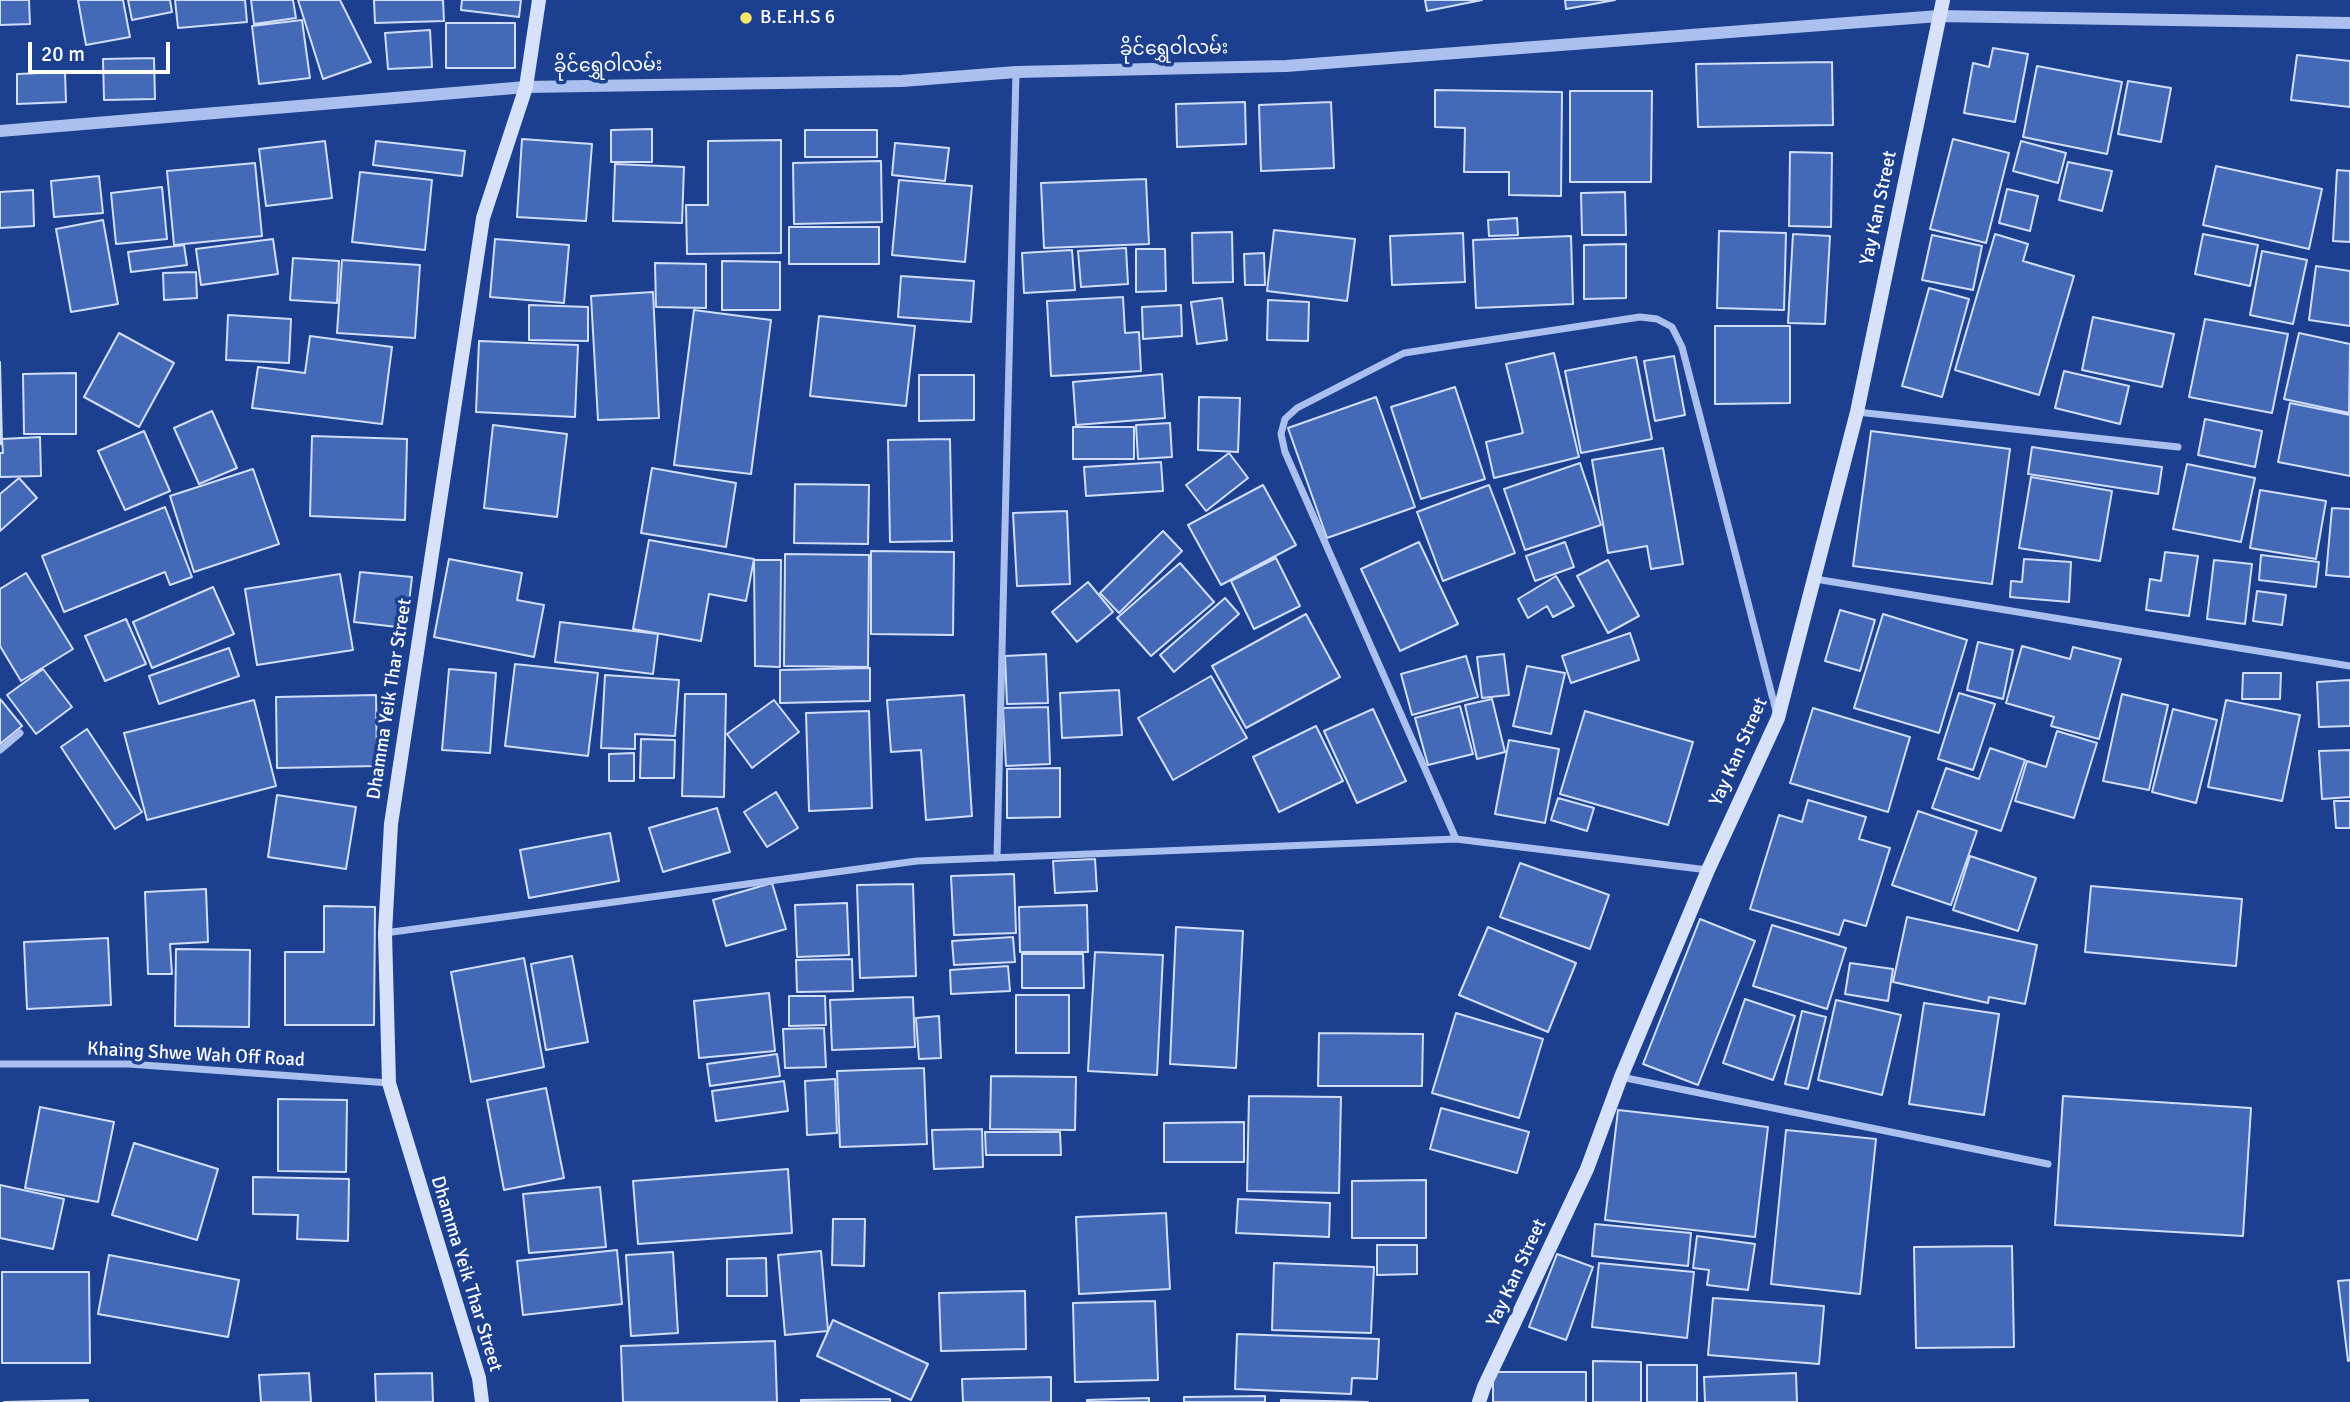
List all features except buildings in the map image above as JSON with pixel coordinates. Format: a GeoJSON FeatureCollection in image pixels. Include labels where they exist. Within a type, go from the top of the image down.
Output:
{"type":"FeatureCollection","features":[{"type":"Feature","properties":{"kind":"main road","name":"Dhamma Yeik Thar Street"},"geometry":{"type":"LineString","coordinates":[[482,1402],[479,1378],[389,1083],[385,933],[391,824],[483,218],[526,87],[539,0]]}},
{"type":"Feature","properties":{"kind":"main road","name":"Yay Kan Street"},"geometry":{"type":"LineString","coordinates":[[1479,1402],[1587,1169],[1621,1077],[1708,870],[1778,718],[1857,412],[1943,0]]}},
{"type":"Feature","properties":{"kind":"street","name":"ခိုင်ရွှေဝါလမ်း"},"geometry":{"type":"LineString","coordinates":[[0,131],[526,87],[902,81],[1016,72],[1286,66],[1939,16],[2350,23]]}},
{"type":"Feature","properties":{"kind":"street"},"geometry":{"type":"LineString","coordinates":[[997,858],[1016,72]]}},
{"type":"Feature","properties":{"kind":"street"},"geometry":{"type":"LineString","coordinates":[[1456,839],[1284,452],[1281,434],[1285,419],[1297,408],[1404,353],[1640,317],[1657,319],[1672,327],[1682,347],[1778,718]]}},
{"type":"Feature","properties":{"kind":"street"},"geometry":{"type":"LineString","coordinates":[[1857,412],[2178,447]]}},
{"type":"Feature","properties":{"kind":"street"},"geometry":{"type":"LineString","coordinates":[[1815,579],[2350,666]]}},
{"type":"Feature","properties":{"kind":"street"},"geometry":{"type":"LineString","coordinates":[[0,750],[20,733]]}},
{"type":"Feature","properties":{"kind":"street"},"geometry":{"type":"LineString","coordinates":[[385,933],[917,861],[1456,839],[1708,870]]}},
{"type":"Feature","properties":{"kind":"street","name":"Khaing Shwe Wah Off Road"},"geometry":{"type":"LineString","coordinates":[[0,1064],[129,1064],[389,1083]]}},
{"type":"Feature","properties":{"kind":"street"},"geometry":{"type":"LineString","coordinates":[[1621,1077],[2048,1164]]}},
{"type":"Feature","properties":{"kind":"place","name":"B.E.H.S 6"},"geometry":{"type":"Point","coordinates":[746,18]}}]}
